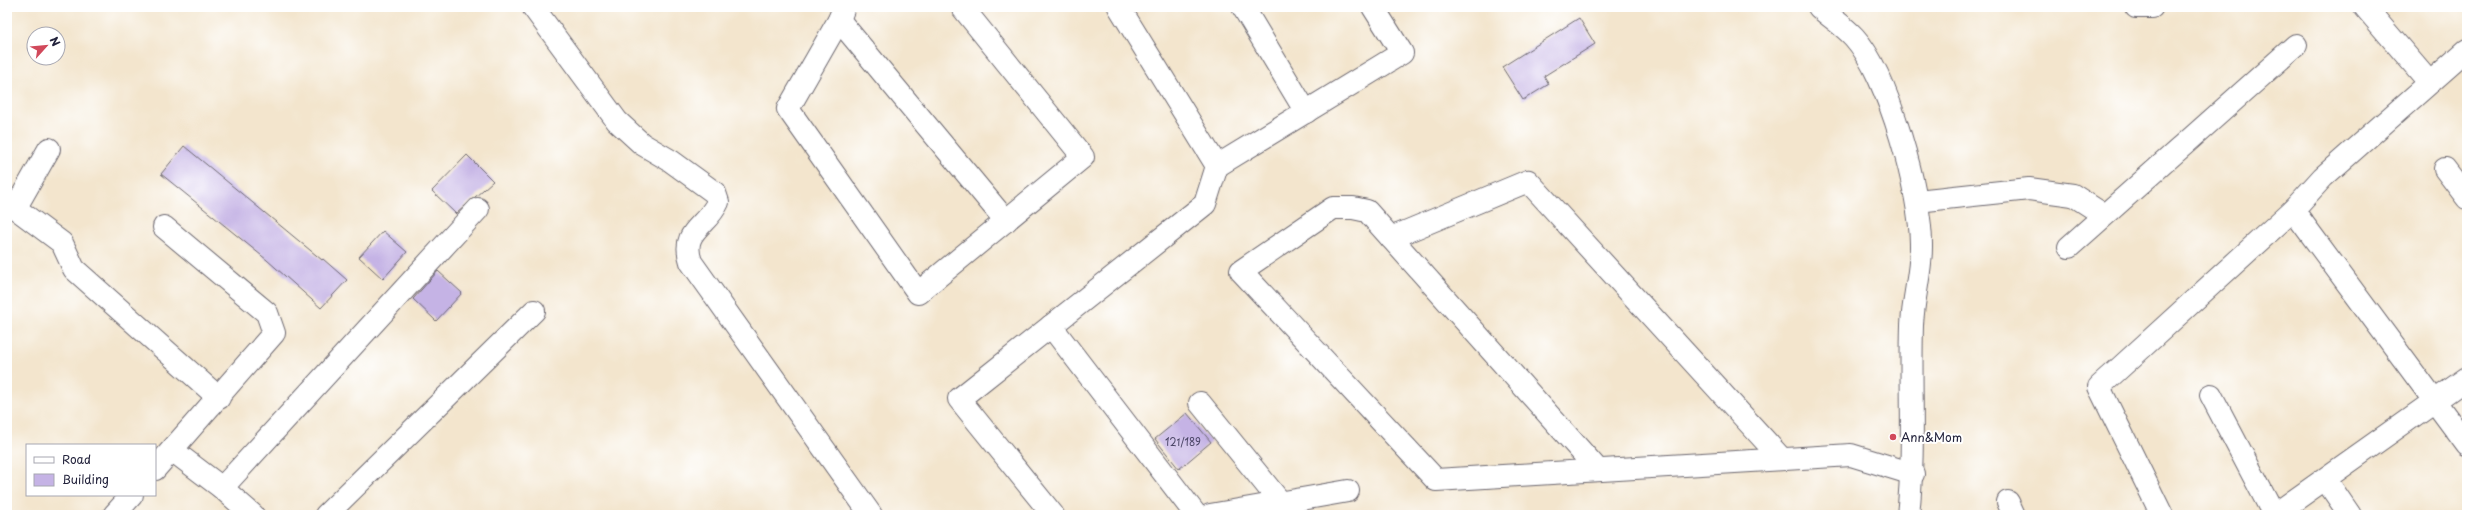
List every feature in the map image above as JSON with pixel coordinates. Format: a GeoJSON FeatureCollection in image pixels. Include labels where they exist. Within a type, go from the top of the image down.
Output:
{"type":"FeatureCollection","features":[{"type":"Feature","properties":{"kind":"street"},"geometry":{"type":"LineString","coordinates":[[533,7],[617,121],[642,144],[672,161],[715,194],[718,202],[714,210],[691,236],[687,248],[691,262],[871,515]]}},
{"type":"Feature","properties":{"kind":"street"},"geometry":{"type":"LineString","coordinates":[[962,7],[1083,157],[1006,221],[918,294],[788,109],[842,14],[1006,221]]}},
{"type":"Feature","properties":{"kind":"street"},"geometry":{"type":"LineString","coordinates":[[1119,7],[1217,166]]}},
{"type":"Feature","properties":{"kind":"street"},"geometry":{"type":"LineString","coordinates":[[1243,7],[1306,112]]}},
{"type":"Feature","properties":{"kind":"street"},"geometry":{"type":"LineString","coordinates":[[1053,515],[959,399],[1205,204],[1217,166],[1402,53],[1373,7]]}},
{"type":"Feature","properties":{"kind":"street"},"geometry":{"type":"LineString","coordinates":[[1819,7],[1854,37],[1878,75],[1892,113],[1917,200],[1921,247],[1912,324],[1913,474],[1908,515]]}},
{"type":"Feature","properties":{"kind":"street"},"geometry":{"type":"LineString","coordinates":[[2136,7],[2152,7]]}},
{"type":"Feature","properties":{"kind":"street"},"geometry":{"type":"LineString","coordinates":[[2364,7],[2429,82]]}},
{"type":"Feature","properties":{"kind":"street"},"geometry":{"type":"LineString","coordinates":[[2069,247],[2296,45]]}},
{"type":"Feature","properties":{"kind":"street"},"geometry":{"type":"LineString","coordinates":[[2162,515],[2099,387],[2293,210],[2323,177],[2467,50]]}},
{"type":"Feature","properties":{"kind":"street"},"geometry":{"type":"LineString","coordinates":[[49,149],[11,205],[62,243],[74,269],[219,398]]}},
{"type":"Feature","properties":{"kind":"street"},"geometry":{"type":"LineString","coordinates":[[2445,169],[2467,198]]}},
{"type":"Feature","properties":{"kind":"street"},"geometry":{"type":"LineString","coordinates":[[1391,238],[1528,181],[1781,458]]}},
{"type":"Feature","properties":{"kind":"street"},"geometry":{"type":"LineString","coordinates":[[1917,200],[2028,189],[2073,195],[2104,215]]}},
{"type":"Feature","properties":{"kind":"street"},"geometry":{"type":"LineString","coordinates":[[1598,470],[1368,211],[1353,208],[1333,208],[1241,271],[1436,480],[1598,470],[1781,458],[1851,455],[1913,474]]}},
{"type":"Feature","properties":{"kind":"street"},"geometry":{"type":"LineString","coordinates":[[222,488],[478,209]]}},
{"type":"Feature","properties":{"kind":"street"},"geometry":{"type":"LineString","coordinates":[[2293,210],[2467,445]]}},
{"type":"Feature","properties":{"kind":"street"},"geometry":{"type":"LineString","coordinates":[[156,468],[219,398],[274,333],[267,313],[164,228]]}},
{"type":"Feature","properties":{"kind":"street"},"geometry":{"type":"LineString","coordinates":[[326,515],[534,311]]}},
{"type":"Feature","properties":{"kind":"street"},"geometry":{"type":"LineString","coordinates":[[1051,326],[1196,515]]}},
{"type":"Feature","properties":{"kind":"street"},"geometry":{"type":"LineString","coordinates":[[2211,395],[2274,515],[2436,402],[2467,378]]}},
{"type":"Feature","properties":{"kind":"street"},"geometry":{"type":"LineString","coordinates":[[1200,402],[1281,503]]}},
{"type":"Feature","properties":{"kind":"street"},"geometry":{"type":"LineString","coordinates":[[172,450],[222,488],[253,515]]}},
{"type":"Feature","properties":{"kind":"street"},"geometry":{"type":"LineString","coordinates":[[2326,480],[2350,515]]}},
{"type":"Feature","properties":{"kind":"street"},"geometry":{"type":"LineString","coordinates":[[1210,515],[1348,492]]}},
{"type":"Feature","properties":{"kind":"street"},"geometry":{"type":"LineString","coordinates":[[114,515],[131,496]]}},
{"type":"Feature","properties":{"kind":"building"},"geometry":{"type":"Polygon","coordinates":[[[1579,18],[1595,44],[1544,76],[1549,84],[1523,100],[1502,67],[1579,18]]]}},
{"type":"Feature","properties":{"kind":"building"},"geometry":{"type":"Polygon","coordinates":[[[184,146],[347,280],[321,308],[267,260],[161,174],[184,146]]]}},
{"type":"Feature","properties":{"kind":"building"},"geometry":{"type":"Polygon","coordinates":[[[467,155],[493,181],[456,214],[432,191],[467,155]]]}},
{"type":"Feature","properties":{"kind":"building"},"geometry":{"type":"Polygon","coordinates":[[[383,231],[407,252],[383,279],[359,257],[383,231]]]}},
{"type":"Feature","properties":{"kind":"building"},"geometry":{"type":"Polygon","coordinates":[[[438,271],[462,293],[436,321],[413,299],[438,271]]]}},
{"type":"Feature","properties":{"kind":"building"},"geometry":{"type":"Polygon","coordinates":[[[1187,413],[1211,442],[1179,469],[1155,439],[1187,413]]]}},
{"type":"Feature","properties":{"kind":"place","name":"Ann&Mom"},"geometry":{"type":"Point","coordinates":[1893,437]}}]}
